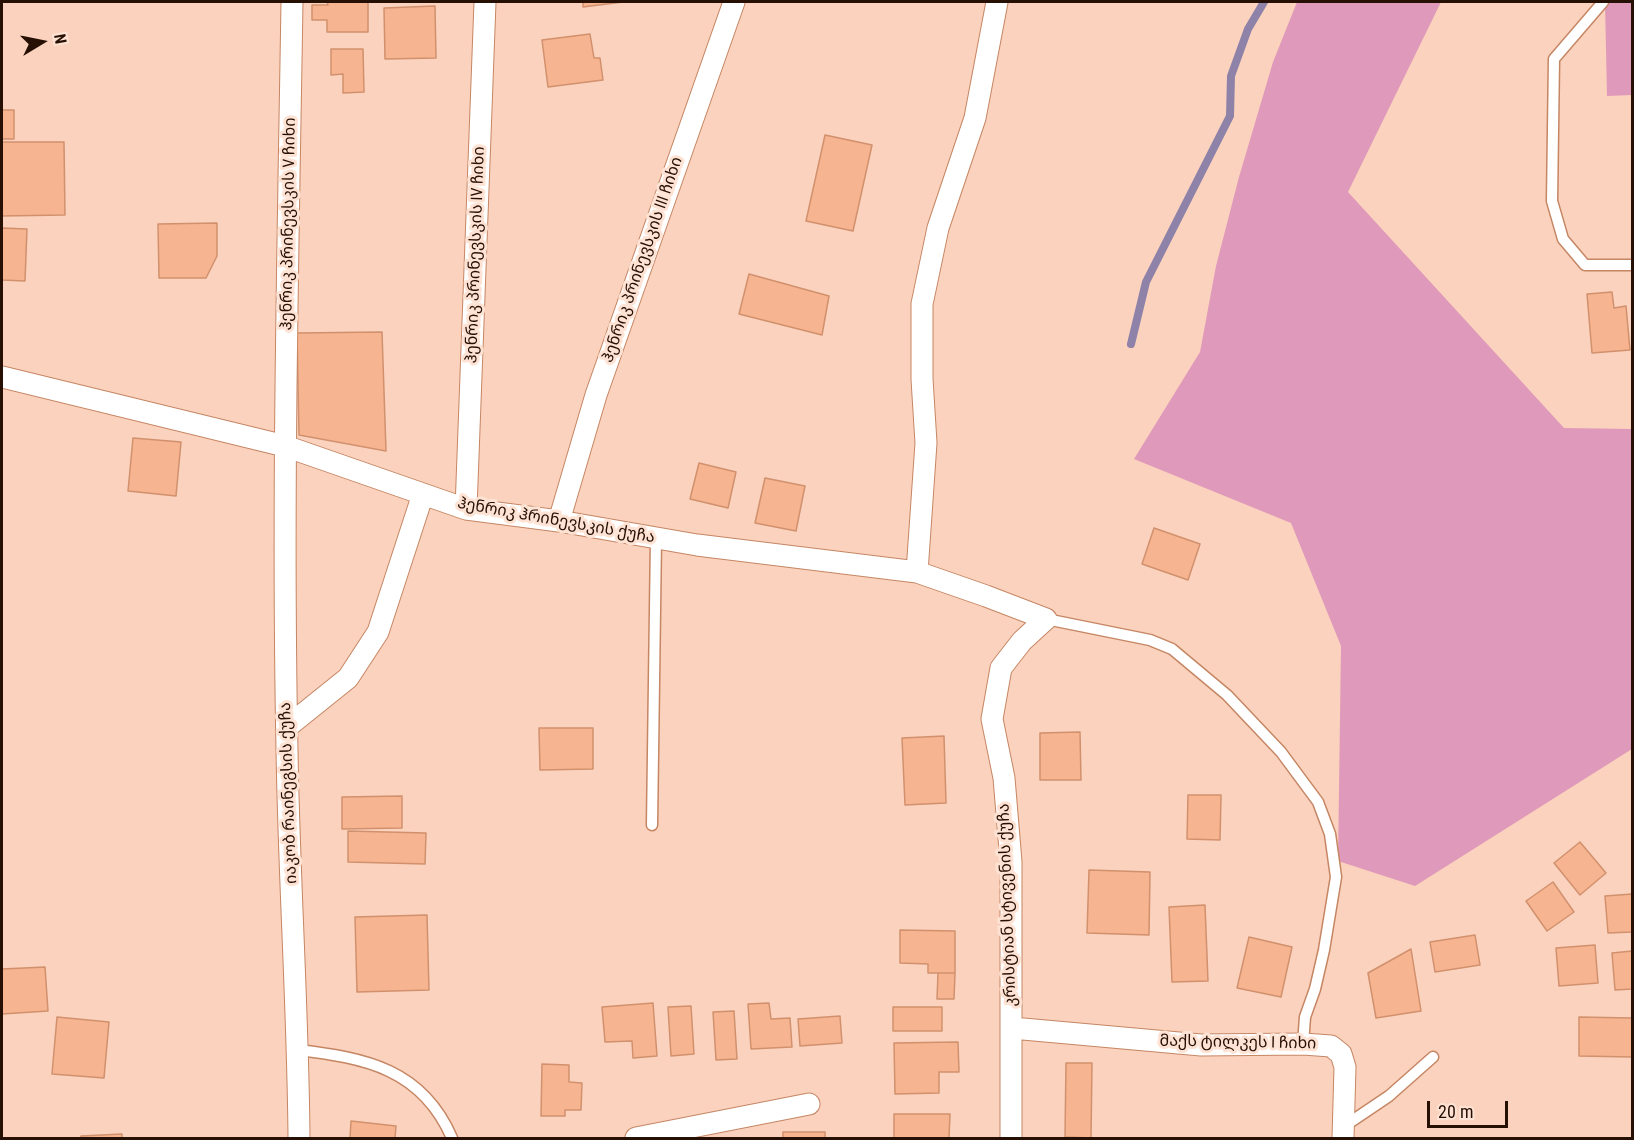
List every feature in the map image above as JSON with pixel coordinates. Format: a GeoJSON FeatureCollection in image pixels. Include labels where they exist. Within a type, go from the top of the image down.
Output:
{"type":"FeatureCollection","features":[{"type":"Feature","properties":{"kind":"street","name":"ჰენრიკ პრინევსკის V ჩიხი"},"geometry":{"type":"LineString","coordinates":[[285,446],[292,2]]}},
{"type":"Feature","properties":{"kind":"street","name":"ჰენრიკ პრინევსკის IV ჩიხი"},"geometry":{"type":"LineString","coordinates":[[466,508],[485,2]]}},
{"type":"Feature","properties":{"kind":"street","name":"ჰენრიკ პრინევსკის III ჩიხი"},"geometry":{"type":"LineString","coordinates":[[559,521],[596,395],[734,2]]}},
{"type":"Feature","properties":{"kind":"street"},"geometry":{"type":"LineString","coordinates":[[917,572],[926,443],[922,379],[922,304],[938,228],[975,118],[998,2]]}},
{"type":"Feature","properties":{"kind":"street","name":"ჰენრიკ ჰრინევსკის ქუჩა"},"geometry":{"type":"LineString","coordinates":[[2,376],[285,446],[466,508],[559,521],[696,545],[917,572],[1046,619]]}},
{"type":"Feature","properties":{"kind":"street","name":"იაკობ რაინეგსის ქუჩა"},"geometry":{"type":"LineString","coordinates":[[285,446],[287,727],[299,1138]]}},
{"type":"Feature","properties":{"kind":"street"},"geometry":{"type":"LineString","coordinates":[[287,727],[348,678],[378,632],[423,494]]}},
{"type":"Feature","properties":{"kind":"street","name":"კრისტიან სტივენის ქუჩა"},"geometry":{"type":"LineString","coordinates":[[1011,1138],[1011,861],[1004,778],[992,719],[1001,668],[1022,641],[1046,619]]}},
{"type":"Feature","properties":{"kind":"street","name":"მაქს ტილკეს I ჩიხი"},"geometry":{"type":"LineString","coordinates":[[1012,1028],[1201,1046],[1303,1044],[1331,1046],[1341,1054],[1345,1068],[1343,1133]]}},
{"type":"Feature","properties":{"kind":"street"},"geometry":{"type":"LineString","coordinates":[[636,1138],[809,1104]]}},
{"type":"Feature","properties":{"kind":"lane"},"geometry":{"type":"LineString","coordinates":[[1604,2],[1554,59],[1552,201],[1563,239],[1586,265],[1632,266]]}},
{"type":"Feature","properties":{"kind":"lane"},"geometry":{"type":"LineString","coordinates":[[652,825],[656,538]]}},
{"type":"Feature","properties":{"kind":"lane"},"geometry":{"type":"LineString","coordinates":[[1046,619],[1150,640],[1172,650],[1243,711],[1281,752],[1318,802],[1330,834],[1336,877],[1324,950],[1315,989],[1305,1017],[1303,1044]]}},
{"type":"Feature","properties":{"kind":"lane"},"geometry":{"type":"LineString","coordinates":[[298,1050],[358,1059],[380,1066],[398,1076],[422,1094],[442,1118],[452,1138]]}},
{"type":"Feature","properties":{"kind":"lane"},"geometry":{"type":"LineString","coordinates":[[1343,1133],[1432,1057]]}},
{"type":"Feature","properties":{"kind":"shaded area"},"geometry":{"type":"Polygon","coordinates":[[[1297,2],[1441,2],[1348,192],[1564,428],[1632,429],[1632,749],[1415,886],[1338,861],[1341,646],[1291,523],[1134,459],[1200,352],[1216,266],[1239,177],[1273,62],[1297,2]]]}},
{"type":"Feature","properties":{"kind":"shaded area"},"geometry":{"type":"Polygon","coordinates":[[[1605,2],[1632,2],[1632,95],[1607,96],[1605,2]]]}},
{"type":"Feature","properties":{"kind":"building"},"geometry":{"type":"Polygon","coordinates":[[[327,2],[368,2],[368,32],[327,32],[327,20],[312,20],[312,5],[328,5],[327,2]]]}},
{"type":"Feature","properties":{"kind":"building"},"geometry":{"type":"Polygon","coordinates":[[[583,2],[623,2],[583,7],[583,2]]]}},
{"type":"Feature","properties":{"kind":"building"},"geometry":{"type":"Polygon","coordinates":[[[435,6],[436,58],[385,59],[384,8],[435,6]]]}},
{"type":"Feature","properties":{"kind":"building"},"geometry":{"type":"Polygon","coordinates":[[[590,34],[594,58],[600,58],[603,80],[548,87],[542,40],[590,34]]]}},
{"type":"Feature","properties":{"kind":"building"},"geometry":{"type":"Polygon","coordinates":[[[331,49],[363,49],[364,92],[343,93],[343,74],[331,75],[331,49]]]}},
{"type":"Feature","properties":{"kind":"building"},"geometry":{"type":"Polygon","coordinates":[[[2,110],[14,110],[14,139],[2,139],[2,110]]]}},
{"type":"Feature","properties":{"kind":"building"},"geometry":{"type":"Polygon","coordinates":[[[825,135],[872,145],[853,231],[806,221],[825,135]]]}},
{"type":"Feature","properties":{"kind":"building"},"geometry":{"type":"Polygon","coordinates":[[[2,142],[64,142],[65,215],[2,216],[2,142]]]}},
{"type":"Feature","properties":{"kind":"building"},"geometry":{"type":"Polygon","coordinates":[[[217,223],[217,256],[206,278],[159,278],[158,224],[217,223]]]}},
{"type":"Feature","properties":{"kind":"building"},"geometry":{"type":"Polygon","coordinates":[[[2,228],[27,229],[25,281],[2,280],[2,228]]]}},
{"type":"Feature","properties":{"kind":"building"},"geometry":{"type":"Polygon","coordinates":[[[749,274],[829,296],[822,335],[739,314],[749,274]]]}},
{"type":"Feature","properties":{"kind":"building"},"geometry":{"type":"Polygon","coordinates":[[[1612,292],[1614,308],[1626,306],[1630,350],[1592,353],[1587,294],[1612,292]]]}},
{"type":"Feature","properties":{"kind":"building"},"geometry":{"type":"Polygon","coordinates":[[[382,332],[386,451],[299,435],[297,333],[382,332]]]}},
{"type":"Feature","properties":{"kind":"building"},"geometry":{"type":"Polygon","coordinates":[[[133,438],[181,442],[176,496],[128,491],[133,438]]]}},
{"type":"Feature","properties":{"kind":"building"},"geometry":{"type":"Polygon","coordinates":[[[699,463],[736,472],[728,508],[690,499],[699,463]]]}},
{"type":"Feature","properties":{"kind":"building"},"geometry":{"type":"Polygon","coordinates":[[[765,478],[805,486],[796,531],[755,523],[765,478]]]}},
{"type":"Feature","properties":{"kind":"building"},"geometry":{"type":"Polygon","coordinates":[[[1154,528],[1200,544],[1188,580],[1142,564],[1154,528]]]}},
{"type":"Feature","properties":{"kind":"building"},"geometry":{"type":"Polygon","coordinates":[[[539,728],[593,728],[593,769],[540,770],[539,728]]]}},
{"type":"Feature","properties":{"kind":"building"},"geometry":{"type":"Polygon","coordinates":[[[1080,732],[1081,780],[1040,780],[1040,733],[1080,732]]]}},
{"type":"Feature","properties":{"kind":"building"},"geometry":{"type":"Polygon","coordinates":[[[944,736],[946,803],[905,805],[902,738],[944,736]]]}},
{"type":"Feature","properties":{"kind":"building"},"geometry":{"type":"Polygon","coordinates":[[[1188,795],[1221,795],[1220,840],[1187,839],[1188,795]]]}},
{"type":"Feature","properties":{"kind":"building"},"geometry":{"type":"Polygon","coordinates":[[[402,796],[402,828],[342,829],[342,797],[402,796]]]}},
{"type":"Feature","properties":{"kind":"building"},"geometry":{"type":"Polygon","coordinates":[[[348,831],[426,833],[425,864],[348,862],[348,831]]]}},
{"type":"Feature","properties":{"kind":"building"},"geometry":{"type":"Polygon","coordinates":[[[1580,842],[1606,873],[1580,895],[1554,863],[1580,842]]]}},
{"type":"Feature","properties":{"kind":"building"},"geometry":{"type":"Polygon","coordinates":[[[1089,870],[1150,872],[1149,935],[1087,933],[1089,870]]]}},
{"type":"Feature","properties":{"kind":"building"},"geometry":{"type":"Polygon","coordinates":[[[1553,882],[1574,912],[1547,931],[1526,901],[1553,882]]]}},
{"type":"Feature","properties":{"kind":"building"},"geometry":{"type":"Polygon","coordinates":[[[1632,894],[1632,932],[1608,933],[1605,896],[1632,894]]]}},
{"type":"Feature","properties":{"kind":"building"},"geometry":{"type":"Polygon","coordinates":[[[1205,905],[1208,981],[1172,982],[1169,907],[1205,905]]]}},
{"type":"Feature","properties":{"kind":"building"},"geometry":{"type":"Polygon","coordinates":[[[427,915],[429,990],[357,992],[355,917],[427,915]]]}},
{"type":"Feature","properties":{"kind":"building"},"geometry":{"type":"Polygon","coordinates":[[[900,930],[955,931],[955,973],[928,973],[928,964],[900,963],[900,930]]]}},
{"type":"Feature","properties":{"kind":"building"},"geometry":{"type":"Polygon","coordinates":[[[1475,935],[1480,965],[1435,972],[1430,942],[1475,935]]]}},
{"type":"Feature","properties":{"kind":"building"},"geometry":{"type":"Polygon","coordinates":[[[1249,937],[1292,947],[1281,997],[1237,988],[1249,937]]]}},
{"type":"Feature","properties":{"kind":"building"},"geometry":{"type":"Polygon","coordinates":[[[1595,945],[1598,983],[1559,986],[1556,948],[1595,945]]]}},
{"type":"Feature","properties":{"kind":"building"},"geometry":{"type":"Polygon","coordinates":[[[1411,949],[1421,1011],[1376,1018],[1368,973],[1411,949]]]}},
{"type":"Feature","properties":{"kind":"building"},"geometry":{"type":"Polygon","coordinates":[[[1632,951],[1632,989],[1615,990],[1612,953],[1632,951]]]}},
{"type":"Feature","properties":{"kind":"building"},"geometry":{"type":"Polygon","coordinates":[[[45,967],[48,1011],[2,1014],[2,969],[45,967]]]}},
{"type":"Feature","properties":{"kind":"building"},"geometry":{"type":"Polygon","coordinates":[[[938,973],[955,973],[954,999],[937,999],[938,973]]]}},
{"type":"Feature","properties":{"kind":"building"},"geometry":{"type":"Polygon","coordinates":[[[653,1003],[657,1056],[633,1058],[632,1041],[605,1042],[602,1007],[653,1003]]]}},
{"type":"Feature","properties":{"kind":"building"},"geometry":{"type":"Polygon","coordinates":[[[769,1003],[771,1019],[790,1018],[792,1047],[751,1049],[748,1004],[769,1003]]]}},
{"type":"Feature","properties":{"kind":"building"},"geometry":{"type":"Polygon","coordinates":[[[691,1006],[694,1054],[671,1056],[668,1007],[691,1006]]]}},
{"type":"Feature","properties":{"kind":"building"},"geometry":{"type":"Polygon","coordinates":[[[893,1007],[942,1007],[942,1031],[893,1031],[893,1007]]]}},
{"type":"Feature","properties":{"kind":"building"},"geometry":{"type":"Polygon","coordinates":[[[734,1011],[737,1059],[716,1060],[713,1012],[734,1011]]]}},
{"type":"Feature","properties":{"kind":"building"},"geometry":{"type":"Polygon","coordinates":[[[840,1016],[842,1043],[800,1046],[798,1019],[840,1016]]]}},
{"type":"Feature","properties":{"kind":"building"},"geometry":{"type":"Polygon","coordinates":[[[57,1017],[109,1022],[104,1078],[52,1074],[57,1017]]]}},
{"type":"Feature","properties":{"kind":"building"},"geometry":{"type":"Polygon","coordinates":[[[1579,1017],[1632,1018],[1632,1057],[1579,1056],[1579,1017]]]}},
{"type":"Feature","properties":{"kind":"building"},"geometry":{"type":"Polygon","coordinates":[[[958,1042],[959,1072],[939,1072],[939,1093],[895,1094],[894,1043],[958,1042]]]}},
{"type":"Feature","properties":{"kind":"building"},"geometry":{"type":"Polygon","coordinates":[[[1066,1063],[1092,1063],[1091,1138],[1065,1137],[1066,1063]]]}},
{"type":"Feature","properties":{"kind":"building"},"geometry":{"type":"Polygon","coordinates":[[[542,1064],[569,1065],[569,1082],[582,1083],[581,1110],[565,1110],[565,1116],[541,1116],[542,1064]]]}},
{"type":"Feature","properties":{"kind":"building"},"geometry":{"type":"Polygon","coordinates":[[[894,1114],[950,1114],[949,1138],[894,1138],[894,1114]]]}},
{"type":"Feature","properties":{"kind":"building"},"geometry":{"type":"Polygon","coordinates":[[[351,1121],[396,1126],[395,1138],[350,1138],[351,1121]]]}},
{"type":"Feature","properties":{"kind":"building"},"geometry":{"type":"Polygon","coordinates":[[[783,1132],[825,1132],[825,1138],[783,1138],[783,1132]]]}},
{"type":"Feature","properties":{"kind":"building"},"geometry":{"type":"Polygon","coordinates":[[[122,1134],[122,1138],[81,1138],[81,1136],[122,1134]]]}},
{"type":"Feature","properties":{"kind":"waterway"},"geometry":{"type":"LineString","coordinates":[[1131,344],[1146,282],[1230,116],[1231,76],[1248,29],[1264,2]]}}]}
